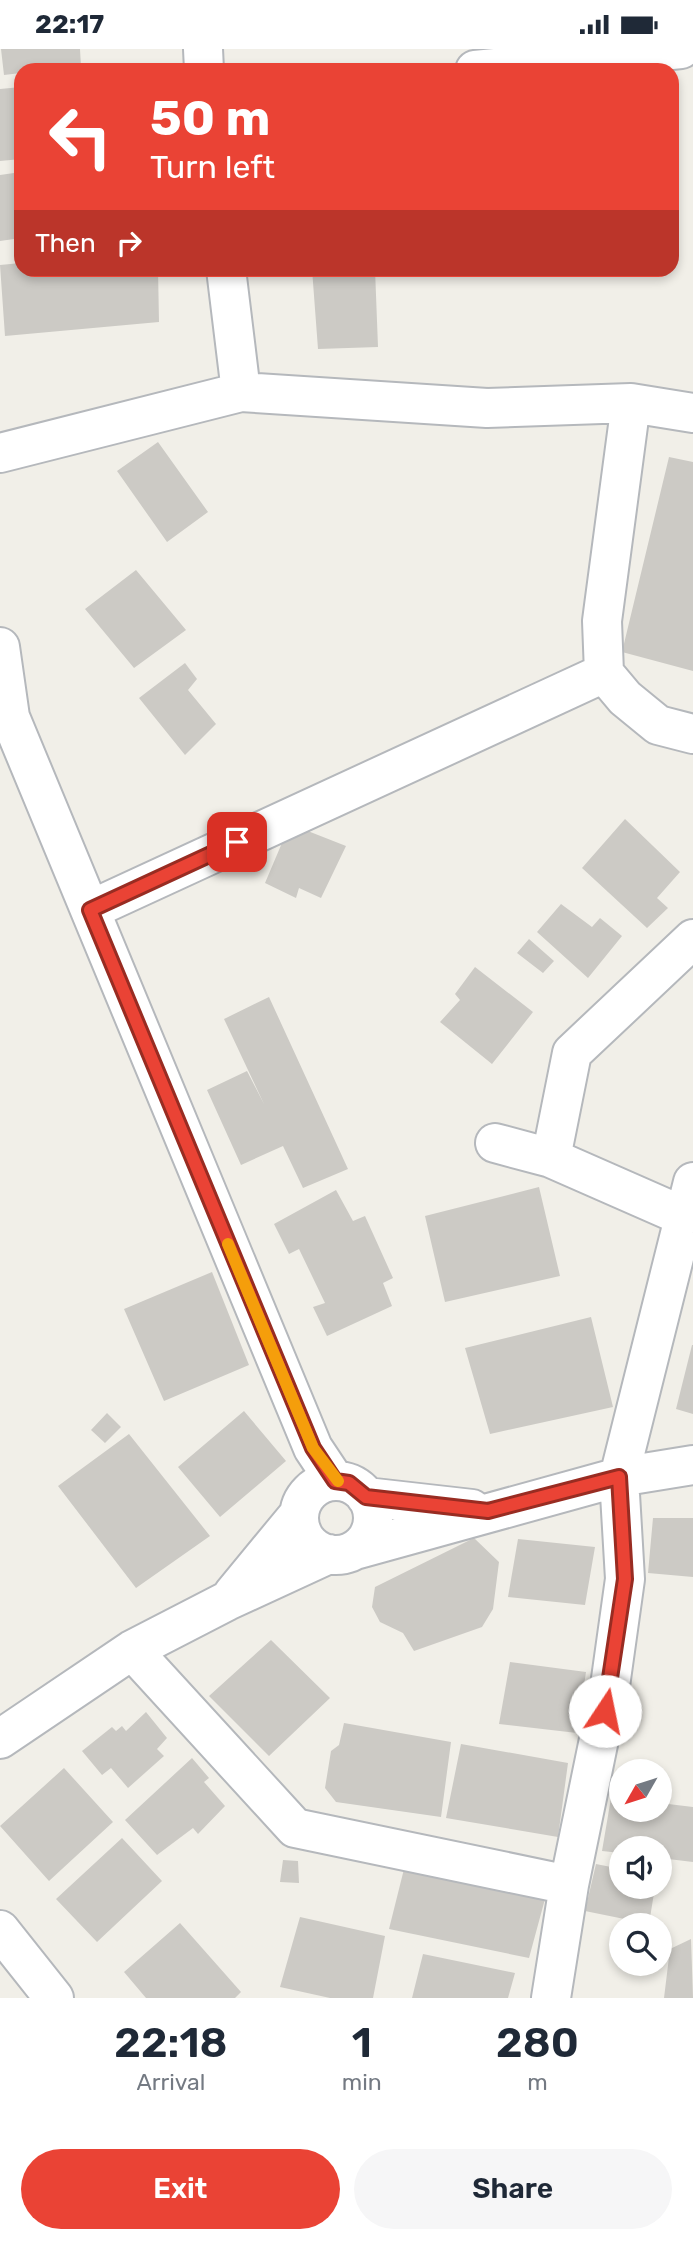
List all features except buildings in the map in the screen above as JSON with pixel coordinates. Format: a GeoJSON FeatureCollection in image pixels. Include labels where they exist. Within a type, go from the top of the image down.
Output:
{"type":"FeatureCollection","features":[{"type":"Feature","properties":{"kind":"street"},"geometry":{"type":"LineString","coordinates":[[544,63],[681,49]]}},
{"type":"Feature","properties":{"kind":"street"},"geometry":{"type":"LineString","coordinates":[[227,277],[241,392]]}},
{"type":"Feature","properties":{"kind":"street"},"geometry":{"type":"LineString","coordinates":[[0,453],[241,392],[487,408],[631,403],[693,412]]}},
{"type":"Feature","properties":{"kind":"street"},"geometry":{"type":"LineString","coordinates":[[631,403],[602,621],[604,673],[625,698],[658,725],[693,734]]}},
{"type":"Feature","properties":{"kind":"street"},"geometry":{"type":"LineString","coordinates":[[0,647],[10,717],[313,1448],[373,1514],[372,1528],[366,1540],[227,1601],[132,1650],[0,1739]]}},
{"type":"Feature","properties":{"kind":"street"},"geometry":{"type":"LineString","coordinates":[[90,910],[604,673]]}},
{"type":"Feature","properties":{"kind":"street"},"geometry":{"type":"LineString","coordinates":[[551,1159],[572,1053],[693,939]]}},
{"type":"Feature","properties":{"kind":"street"},"geometry":{"type":"LineString","coordinates":[[495,1143],[688,1199],[619,1477],[625,1579],[610,1686],[569,1885],[551,1998]]}},
{"type":"Feature","properties":{"kind":"street"},"geometry":{"type":"LineString","coordinates":[[299,1514],[300,1528],[306,1540],[316,1549],[342,1552],[619,1477],[693,1465]]}},
{"type":"Feature","properties":{"kind":"street"},"geometry":{"type":"LineString","coordinates":[[227,1601],[299,1514],[310,1490],[322,1483],[488,1511]]}},
{"type":"Feature","properties":{"kind":"street"},"geometry":{"type":"LineString","coordinates":[[132,1650],[295,1828],[569,1885]]}},
{"type":"Feature","properties":{"kind":"street"},"geometry":{"type":"LineString","coordinates":[[0,1930],[54,1998]]}},
{"type":"Feature","properties":{"kind":"slow traffic"},"geometry":{"type":"LineString","coordinates":[[228,1244],[313,1448],[335,1481],[338,1481]]}},
{"type":"Feature","properties":{"kind":"route"},"geometry":{"type":"LineString","coordinates":[[237,842],[90,910],[313,1448],[335,1481],[349,1483],[361,1490],[366,1497],[488,1511],[619,1477],[625,1579],[605,1711]]}}]}
